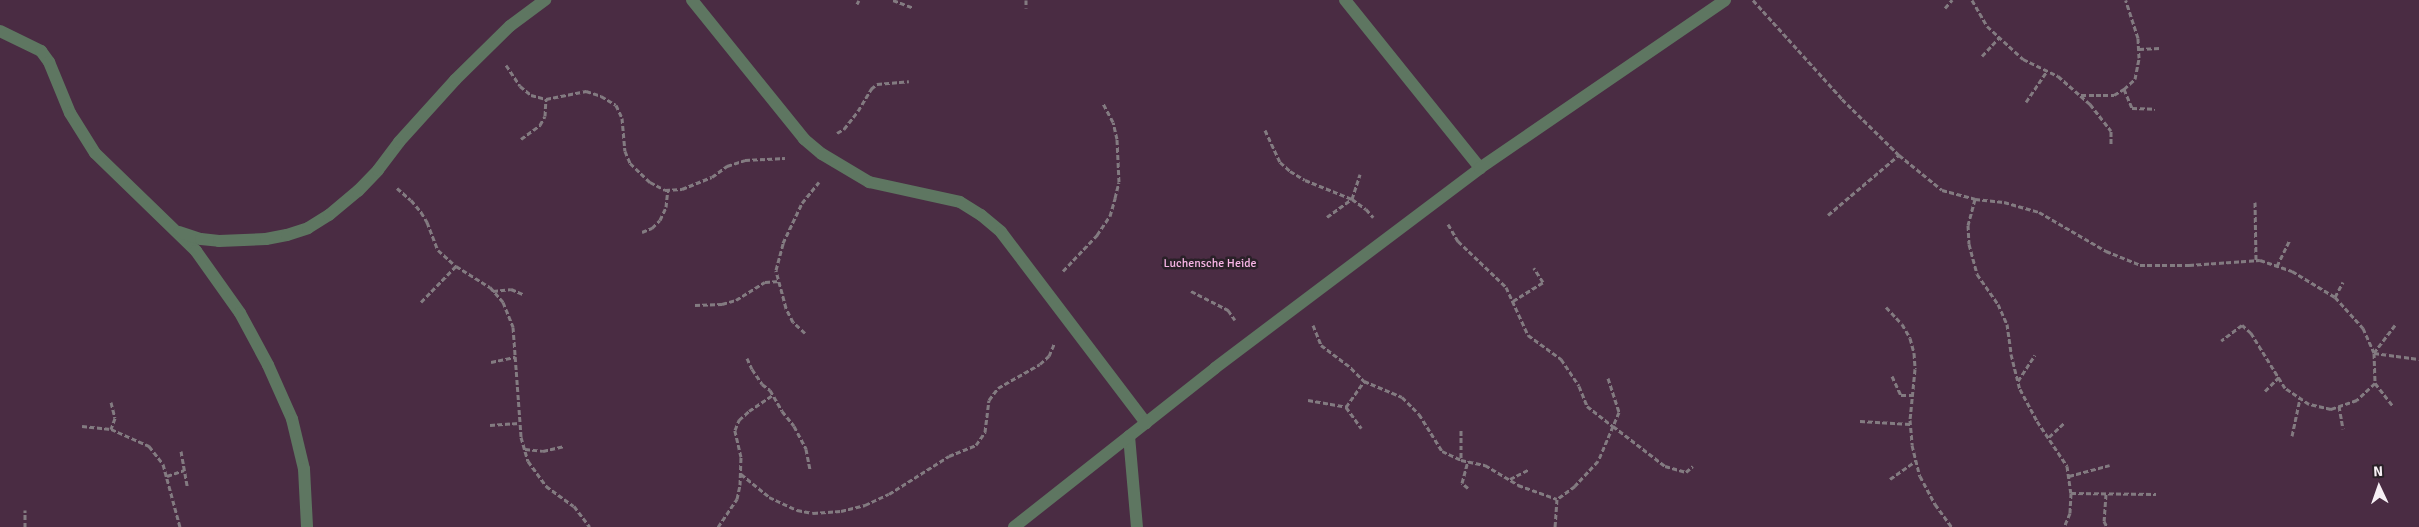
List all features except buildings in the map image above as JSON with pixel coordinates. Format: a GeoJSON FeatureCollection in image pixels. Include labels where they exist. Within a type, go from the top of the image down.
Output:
{"type":"FeatureCollection","features":[{"type":"Feature","properties":{"kind":"lane"},"geometry":{"type":"LineString","coordinates":[[178,231],[201,239],[241,241],[287,235],[308,228],[329,215],[375,173],[454,80],[510,26],[545,0]]}},
{"type":"Feature","properties":{"kind":"lane"},"geometry":{"type":"LineString","coordinates":[[692,0],[804,139],[814,148],[839,166],[869,182],[960,202],[981,215],[1001,232],[1146,423]]}},
{"type":"Feature","properties":{"kind":"lane"},"geometry":{"type":"LineString","coordinates":[[1345,0],[1480,168]]}},
{"type":"Feature","properties":{"kind":"lane"},"geometry":{"type":"LineString","coordinates":[[1014,527],[1248,343],[1480,168],[1725,0]]}},
{"type":"Feature","properties":{"kind":"lane"},"geometry":{"type":"LineString","coordinates":[[0,31],[40,51],[49,62],[70,113],[95,153],[178,231],[210,267],[240,313],[282,393],[292,419],[304,469],[307,527]]}},
{"type":"Feature","properties":{"kind":"lane"},"geometry":{"type":"LineString","coordinates":[[1129,436],[1137,527]]}},
{"type":"Feature","properties":{"kind":"path"},"geometry":{"type":"LineString","coordinates":[[857,4],[859,0]]}},
{"type":"Feature","properties":{"kind":"path"},"geometry":{"type":"LineString","coordinates":[[893,0],[914,8]]}},
{"type":"Feature","properties":{"kind":"path"},"geometry":{"type":"LineString","coordinates":[[1026,0],[1026,8]]}},
{"type":"Feature","properties":{"kind":"path"},"geometry":{"type":"LineString","coordinates":[[1753,0],[1842,99],[1899,155],[1942,190],[1975,199],[2004,202],[2039,212],[2106,251],[2140,265],[2189,265],[2256,260],[2292,270],[2335,297],[2363,328],[2374,353],[2375,383],[2392,404]]}},
{"type":"Feature","properties":{"kind":"path"},"geometry":{"type":"LineString","coordinates":[[1945,8],[1952,0]]}},
{"type":"Feature","properties":{"kind":"path"},"geometry":{"type":"LineString","coordinates":[[1972,0],[1987,26],[2023,59],[2058,76],[2090,104],[2111,131],[2111,146]]}},
{"type":"Feature","properties":{"kind":"path"},"geometry":{"type":"LineString","coordinates":[[2080,95],[2114,95],[2124,89],[2134,79],[2139,49],[2132,12],[2126,0]]}},
{"type":"Feature","properties":{"kind":"path"},"geometry":{"type":"LineString","coordinates":[[1982,56],[2000,37]]}},
{"type":"Feature","properties":{"kind":"path"},"geometry":{"type":"LineString","coordinates":[[495,42],[510,74],[531,95],[546,98],[586,91],[601,96],[616,105],[622,118],[625,151],[630,163],[650,182],[668,189],[690,186],[712,177],[727,166],[745,160],[791,158],[814,148],[844,129],[871,89],[877,84],[909,81]]}},
{"type":"Feature","properties":{"kind":"path"},"geometry":{"type":"LineString","coordinates":[[2139,49],[2160,48]]}},
{"type":"Feature","properties":{"kind":"path"},"geometry":{"type":"LineString","coordinates":[[2026,102],[2048,71]]}},
{"type":"Feature","properties":{"kind":"path"},"geometry":{"type":"LineString","coordinates":[[2124,89],[2132,108],[2154,109]]}},
{"type":"Feature","properties":{"kind":"path"},"geometry":{"type":"LineString","coordinates":[[521,139],[540,125],[545,116],[546,98]]}},
{"type":"Feature","properties":{"kind":"path"},"geometry":{"type":"LineString","coordinates":[[1047,292],[1051,285],[1097,235],[1110,216],[1116,198],[1119,182],[1117,139],[1113,122],[1103,103]]}},
{"type":"Feature","properties":{"kind":"path"},"geometry":{"type":"LineString","coordinates":[[1265,130],[1280,162],[1305,180],[1352,199],[1366,209],[1376,221],[1385,240]]}},
{"type":"Feature","properties":{"kind":"path"},"geometry":{"type":"LineString","coordinates":[[1828,215],[1899,155]]}},
{"type":"Feature","properties":{"kind":"path"},"geometry":{"type":"LineString","coordinates":[[804,333],[793,322],[786,308],[776,270],[779,258],[802,203],[819,183],[839,166]]}},
{"type":"Feature","properties":{"kind":"path"},"geometry":{"type":"LineString","coordinates":[[375,173],[411,200],[428,222],[438,250],[456,266],[472,274],[503,302],[513,327],[520,423],[528,461],[546,486],[574,506],[590,527]]}},
{"type":"Feature","properties":{"kind":"path"},"geometry":{"type":"LineString","coordinates":[[1327,217],[1352,199],[1360,174]]}},
{"type":"Feature","properties":{"kind":"path"},"geometry":{"type":"LineString","coordinates":[[642,232],[652,228],[660,220],[666,207],[668,189]]}},
{"type":"Feature","properties":{"kind":"path"},"geometry":{"type":"LineString","coordinates":[[1975,199],[1968,225],[1969,244],[1977,274],[1998,304],[2007,324],[2018,381],[2037,421],[2067,466],[2071,493],[2070,513],[2064,527]]}},
{"type":"Feature","properties":{"kind":"path"},"geometry":{"type":"LineString","coordinates":[[1436,202],[1458,241],[1506,287],[1524,330],[1561,359],[1579,386],[1587,406],[1665,466],[1686,472],[1693,466]]}},
{"type":"Feature","properties":{"kind":"path"},"geometry":{"type":"LineString","coordinates":[[2256,202],[2256,260]]}},
{"type":"Feature","properties":{"kind":"path"},"geometry":{"type":"LineString","coordinates":[[2277,266],[2289,240]]}},
{"type":"Feature","properties":{"kind":"path"},"geometry":{"type":"LineString","coordinates":[[421,302],[456,266]]}},
{"type":"Feature","properties":{"kind":"path"},"geometry":{"type":"LineString","coordinates":[[1513,301],[1543,282],[1534,268]]}},
{"type":"Feature","properties":{"kind":"path"},"geometry":{"type":"LineString","coordinates":[[695,305],[722,304],[736,300],[766,282],[780,281]]}},
{"type":"Feature","properties":{"kind":"path"},"geometry":{"type":"LineString","coordinates":[[2335,297],[2343,282]]}},
{"type":"Feature","properties":{"kind":"path"},"geometry":{"type":"LineString","coordinates":[[493,291],[511,289],[522,294]]}},
{"type":"Feature","properties":{"kind":"path"},"geometry":{"type":"LineString","coordinates":[[1190,291],[1228,310],[1248,343]]}},
{"type":"Feature","properties":{"kind":"path"},"geometry":{"type":"LineString","coordinates":[[1304,301],[1321,345],[1351,368],[1364,381],[1402,397],[1424,421],[1442,451],[1461,460],[1486,465],[1518,485],[1557,498]]}},
{"type":"Feature","properties":{"kind":"path"},"geometry":{"type":"LineString","coordinates":[[1886,308],[1902,324],[1910,338],[1915,369],[1911,395],[1910,424],[1912,445],[1920,476],[1935,504],[1952,527]]}},
{"type":"Feature","properties":{"kind":"path"},"geometry":{"type":"LineString","coordinates":[[2221,341],[2242,325],[2251,333],[2285,388],[2309,404],[2331,409],[2357,400],[2375,383]]}},
{"type":"Feature","properties":{"kind":"path"},"geometry":{"type":"LineString","coordinates":[[2374,353],[2395,325]]}},
{"type":"Feature","properties":{"kind":"path"},"geometry":{"type":"LineString","coordinates":[[741,474],[781,504],[813,513],[840,511],[864,505],[890,494],[933,465],[976,445],[982,439],[987,426],[989,400],[998,388],[1040,364],[1049,356],[1054,339]]}},
{"type":"Feature","properties":{"kind":"path"},"geometry":{"type":"LineString","coordinates":[[2374,353],[2419,358]]}},
{"type":"Feature","properties":{"kind":"path"},"geometry":{"type":"LineString","coordinates":[[2018,381],[2035,355]]}},
{"type":"Feature","properties":{"kind":"path"},"geometry":{"type":"LineString","coordinates":[[491,362],[515,357]]}},
{"type":"Feature","properties":{"kind":"path"},"geometry":{"type":"LineString","coordinates":[[747,358],[762,384],[773,395],[794,426],[806,449],[810,470]]}},
{"type":"Feature","properties":{"kind":"path"},"geometry":{"type":"LineString","coordinates":[[1892,376],[1901,395],[1911,395]]}},
{"type":"Feature","properties":{"kind":"path"},"geometry":{"type":"LineString","coordinates":[[2265,390],[2279,377]]}},
{"type":"Feature","properties":{"kind":"path"},"geometry":{"type":"LineString","coordinates":[[1557,498],[1575,486],[1598,461],[1619,412],[1618,404],[1608,378]]}},
{"type":"Feature","properties":{"kind":"path"},"geometry":{"type":"LineString","coordinates":[[1346,407],[1364,381]]}},
{"type":"Feature","properties":{"kind":"path"},"geometry":{"type":"LineString","coordinates":[[718,527],[737,499],[741,474],[741,457],[735,430],[739,420],[773,395]]}},
{"type":"Feature","properties":{"kind":"path"},"geometry":{"type":"LineString","coordinates":[[2292,436],[2300,398]]}},
{"type":"Feature","properties":{"kind":"path"},"geometry":{"type":"LineString","coordinates":[[1308,400],[1346,407],[1361,428]]}},
{"type":"Feature","properties":{"kind":"path"},"geometry":{"type":"LineString","coordinates":[[111,402],[115,418],[111,429]]}},
{"type":"Feature","properties":{"kind":"path"},"geometry":{"type":"LineString","coordinates":[[2339,406],[2343,429]]}},
{"type":"Feature","properties":{"kind":"path"},"geometry":{"type":"LineString","coordinates":[[1860,421],[1910,424]]}},
{"type":"Feature","properties":{"kind":"path"},"geometry":{"type":"LineString","coordinates":[[2049,437],[2066,422]]}},
{"type":"Feature","properties":{"kind":"path"},"geometry":{"type":"LineString","coordinates":[[490,425],[520,423]]}},
{"type":"Feature","properties":{"kind":"path"},"geometry":{"type":"LineString","coordinates":[[82,426],[111,429],[149,446],[163,464],[168,476],[180,527]]}},
{"type":"Feature","properties":{"kind":"path"},"geometry":{"type":"LineString","coordinates":[[1461,430],[1461,460]]}},
{"type":"Feature","properties":{"kind":"path"},"geometry":{"type":"LineString","coordinates":[[525,449],[543,451],[564,446]]}},
{"type":"Feature","properties":{"kind":"path"},"geometry":{"type":"LineString","coordinates":[[181,451],[187,486]]}},
{"type":"Feature","properties":{"kind":"path"},"geometry":{"type":"LineString","coordinates":[[1468,461],[1462,483],[1468,488]]}},
{"type":"Feature","properties":{"kind":"path"},"geometry":{"type":"LineString","coordinates":[[1890,478],[1916,461]]}},
{"type":"Feature","properties":{"kind":"path"},"geometry":{"type":"LineString","coordinates":[[2069,476],[2110,465]]}},
{"type":"Feature","properties":{"kind":"path"},"geometry":{"type":"LineString","coordinates":[[1509,480],[1530,469]]}},
{"type":"Feature","properties":{"kind":"path"},"geometry":{"type":"LineString","coordinates":[[168,476],[184,470]]}},
{"type":"Feature","properties":{"kind":"path"},"geometry":{"type":"LineString","coordinates":[[2071,493],[2156,494]]}},
{"type":"Feature","properties":{"kind":"path"},"geometry":{"type":"LineString","coordinates":[[2106,494],[2104,521],[2107,527]]}},
{"type":"Feature","properties":{"kind":"path"},"geometry":{"type":"LineString","coordinates":[[1555,527],[1557,498]]}},
{"type":"Feature","properties":{"kind":"path"},"geometry":{"type":"LineString","coordinates":[[25,510],[25,527]]}},
{"type":"Feature","properties":{"kind":"green space","name":"Luchensche Heide"},"geometry":{"type":"Polygon","coordinates":[[[0,0],[2419,0],[2419,527],[0,527],[0,0]]]}}]}
